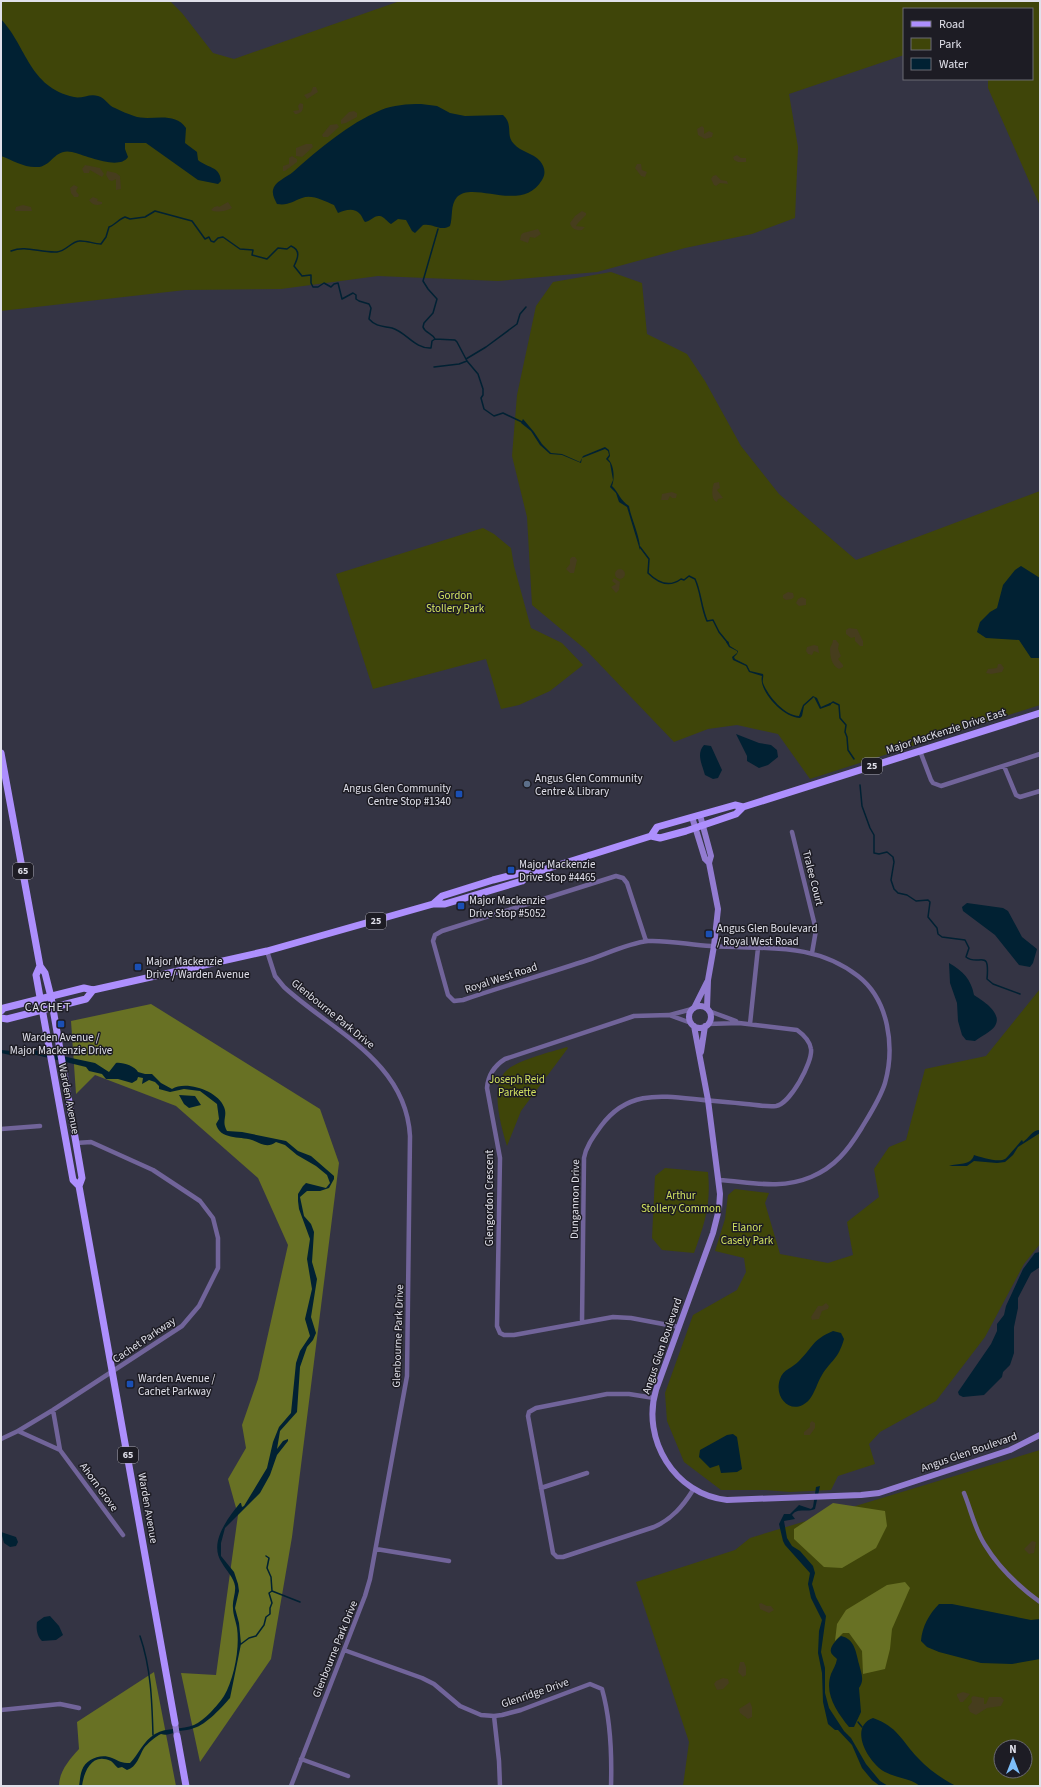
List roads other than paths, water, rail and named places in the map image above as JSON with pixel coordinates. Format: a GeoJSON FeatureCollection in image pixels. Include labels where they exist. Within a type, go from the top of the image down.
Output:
{"type":"FeatureCollection","features":[{"type":"Feature","properties":{"kind":"main road","name":"Major MacKenzie Drive East"},"geometry":{"type":"LineString","coordinates":[[1,1011],[4,1008],[84,988],[93,990],[267,951],[433,904],[442,896],[493,880],[520,873],[530,874],[650,836],[660,838],[699,826],[736,814],[744,807],[1040,713]]}},
{"type":"Feature","properties":{"kind":"main road","name":"Warden Avenue"},"geometry":{"type":"LineString","coordinates":[[1,753],[3,776],[40,966],[45,973],[52,1007],[82,1178],[79,1186],[114,1371],[175,1723]]}},
{"type":"Feature","properties":{"kind":"main road","name":"Major MacKenzie Drive East"},"geometry":{"type":"LineString","coordinates":[[650,836],[657,827],[735,805],[744,807]]}},
{"type":"Feature","properties":{"kind":"main road","name":"Warden Avenue"},"geometry":{"type":"LineString","coordinates":[[40,966],[36,975],[40,999],[73,1180],[79,1186]]}},
{"type":"Feature","properties":{"kind":"main road","name":"Major MacKenzie Drive East"},"geometry":{"type":"LineString","coordinates":[[1,1018],[7,1019],[86,999],[93,990]]}},
{"type":"Feature","properties":{"kind":"main road","name":"Warden Avenue"},"geometry":{"type":"LineString","coordinates":[[177,1736],[186,1786]]}},
{"type":"Feature","properties":{"kind":"street"},"geometry":{"type":"LineString","coordinates":[[920,751],[931,780],[941,786],[1040,754]]}},
{"type":"Feature","properties":{"kind":"street"},"geometry":{"type":"LineString","coordinates":[[1004,766],[1017,796],[1025,796],[1040,792]]}},
{"type":"Feature","properties":{"kind":"street"},"geometry":{"type":"LineString","coordinates":[[700,815],[699,826],[705,859],[709,863],[718,909],[708,980],[708,1010],[711,1017],[706,1025]]}},
{"type":"Feature","properties":{"kind":"street"},"geometry":{"type":"LineString","coordinates":[[692,817],[699,826]]}},
{"type":"Feature","properties":{"kind":"street","name":"Tralee Court"},"geometry":{"type":"LineString","coordinates":[[792,832],[816,929],[812,953]]}},
{"type":"Feature","properties":{"kind":"street","name":"Royal West Road"},"geometry":{"type":"LineString","coordinates":[[646,941],[627,883],[623,878],[616,876],[442,931],[435,935],[433,941],[448,995],[450,999],[458,1001],[646,941],[714,946],[794,949],[812,953],[830,960],[856,975],[870,988],[884,1013],[889,1046],[888,1070],[875,1107],[846,1153],[833,1164],[817,1174],[798,1182],[775,1186],[720,1180]]}},
{"type":"Feature","properties":{"kind":"street"},"geometry":{"type":"LineString","coordinates":[[750,1024],[758,948]]}},
{"type":"Feature","properties":{"kind":"street","name":"Glenbourne Park Drive"},"geometry":{"type":"LineString","coordinates":[[267,951],[276,976],[284,987],[362,1048],[379,1064],[398,1091],[405,1108],[408,1122],[410,1179],[407,1376],[376,1550],[365,1596],[291,1786]]}},
{"type":"Feature","properties":{"kind":"street"},"geometry":{"type":"LineString","coordinates":[[708,980],[689,1014],[693,1024],[698,1027],[706,1025],[739,1023],[792,1028],[802,1033],[808,1040],[812,1049],[808,1066],[789,1098],[779,1105],[772,1106],[708,1100]]}},
{"type":"Feature","properties":{"kind":"street"},"geometry":{"type":"LineString","coordinates":[[693,1008],[701,1006],[739,1023]]}},
{"type":"Feature","properties":{"kind":"street","name":"Glengordon Crescent"},"geometry":{"type":"LineString","coordinates":[[679,1327],[623,1317],[582,1322],[514,1335],[504,1335],[499,1331],[500,1158],[487,1095],[487,1082],[496,1066],[505,1059],[627,1018],[642,1015],[669,1015],[693,1008]]}},
{"type":"Feature","properties":{"kind":"street","name":"Glengordon Crescent"},"geometry":{"type":"LineString","coordinates":[[669,1015],[693,1024]]}},
{"type":"Feature","properties":{"kind":"street","name":"Angus Glen Boulevard"},"geometry":{"type":"LineString","coordinates":[[693,1024],[708,1100],[720,1180],[720,1200],[718,1216],[654,1398],[653,1425],[662,1454],[675,1474],[693,1490],[712,1498],[727,1500],[879,1493],[1010,1450],[1040,1435]]}},
{"type":"Feature","properties":{"kind":"street","name":"Angus Glen Boulevard"},"geometry":{"type":"LineString","coordinates":[[700,1058],[706,1025]]}},
{"type":"Feature","properties":{"kind":"street","name":"Dungannon Drive"},"geometry":{"type":"LineString","coordinates":[[582,1322],[584,1163],[589,1143],[609,1116],[626,1104],[661,1096],[708,1100]]}},
{"type":"Feature","properties":{"kind":"street"},"geometry":{"type":"LineString","coordinates":[[1,1129],[40,1126]]}},
{"type":"Feature","properties":{"kind":"street","name":"Cachet Parkway"},"geometry":{"type":"LineString","coordinates":[[1,1439],[18,1431],[53,1410],[182,1326],[199,1306],[218,1268],[218,1238],[212,1218],[200,1201],[153,1170],[91,1142],[76,1143]]}},
{"type":"Feature","properties":{"kind":"street"},"geometry":{"type":"LineString","coordinates":[[654,1398],[629,1394],[607,1394],[530,1410],[528,1416],[554,1555],[560,1557],[662,1524],[679,1509],[693,1490]]}},
{"type":"Feature","properties":{"kind":"street","name":"Ahorn Grove"},"geometry":{"type":"LineString","coordinates":[[53,1410],[60,1450],[123,1535]]}},
{"type":"Feature","properties":{"kind":"street","name":"Ahorn Grove"},"geometry":{"type":"LineString","coordinates":[[18,1431],[60,1450]]}},
{"type":"Feature","properties":{"kind":"street"},"geometry":{"type":"LineString","coordinates":[[541,1488],[587,1473]]}},
{"type":"Feature","properties":{"kind":"street"},"geometry":{"type":"LineString","coordinates":[[964,1493],[984,1544],[1005,1573],[1040,1602]]}},
{"type":"Feature","properties":{"kind":"street"},"geometry":{"type":"LineString","coordinates":[[376,1550],[448,1561]]}},
{"type":"Feature","properties":{"kind":"street","name":"Glenridge Drive"},"geometry":{"type":"LineString","coordinates":[[344,1650],[417,1675],[434,1684],[464,1708],[481,1715],[494,1716],[521,1710],[590,1684],[602,1689],[612,1745],[611,1786]]}},
{"type":"Feature","properties":{"kind":"street"},"geometry":{"type":"LineString","coordinates":[[1,1710],[60,1704],[79,1708]]}},
{"type":"Feature","properties":{"kind":"street"},"geometry":{"type":"LineString","coordinates":[[494,1716],[500,1761],[500,1786]]}},
{"type":"Feature","properties":{"kind":"street","name":"Warden Avenue"},"geometry":{"type":"LineString","coordinates":[[175,1723],[177,1736]]}},
{"type":"Feature","properties":{"kind":"street"},"geometry":{"type":"LineString","coordinates":[[301,1759],[348,1776]]}},
{"type":"Feature","properties":{"kind":"water"},"geometry":{"type":"Polygon","coordinates":[[[1,19],[10,30],[30,65],[47,85],[59,92],[74,97],[92,95],[98,96],[103,98],[111,106],[140,118],[175,119],[186,128],[185,143],[197,152],[198,160],[216,170],[221,181],[218,184],[198,180],[146,143],[125,143],[125,149],[128,157],[124,161],[117,163],[102,161],[66,151],[57,155],[42,166],[32,167],[1,156],[1,19]]]}},
{"type":"Feature","properties":{"kind":"water"},"geometry":{"type":"Polygon","coordinates":[[[421,104],[437,106],[450,113],[465,116],[503,115],[508,122],[511,141],[517,147],[534,156],[542,163],[544,173],[542,180],[533,190],[523,195],[511,196],[475,192],[465,193],[457,197],[453,204],[450,226],[440,228],[430,225],[423,225],[415,233],[412,231],[406,220],[398,219],[391,224],[383,217],[378,216],[365,222],[360,214],[355,210],[346,210],[338,213],[334,205],[314,197],[302,198],[287,204],[277,204],[273,194],[274,187],[324,146],[357,122],[386,108],[400,105],[421,104]]]}},
{"type":"Feature","properties":{"kind":"water"},"geometry":{"type":"Polygon","coordinates":[[[523,419],[542,444],[551,453],[562,454],[580,462],[582,458],[581,463],[562,455],[550,454],[540,445],[531,431],[521,423],[523,419]]]}},
{"type":"Feature","properties":{"kind":"water"},"geometry":{"type":"Polygon","coordinates":[[[605,447],[609,450],[610,456],[608,459],[612,465],[613,480],[610,463],[606,459],[609,455],[608,451],[605,449],[582,458],[583,456],[605,447]]]}},
{"type":"Feature","properties":{"kind":"water"},"geometry":{"type":"Polygon","coordinates":[[[613,480],[612,486],[629,506],[639,540],[640,550],[627,507],[619,502],[616,493],[610,487],[613,480]]]}},
{"type":"Feature","properties":{"kind":"water"},"geometry":{"type":"Polygon","coordinates":[[[1021,566],[1040,578],[1040,658],[1031,658],[1019,640],[986,638],[977,632],[980,622],[990,612],[997,608],[1003,585],[1015,570],[1021,566]]]}},
{"type":"Feature","properties":{"kind":"water"},"geometry":{"type":"Polygon","coordinates":[[[728,641],[730,646],[738,651],[737,654],[734,657],[735,659],[747,665],[750,671],[763,674],[763,683],[765,688],[773,699],[788,713],[799,716],[803,705],[813,696],[817,698],[821,707],[830,703],[831,705],[820,709],[814,697],[804,706],[802,716],[800,718],[787,714],[768,696],[764,689],[762,682],[762,676],[749,672],[746,666],[733,660],[732,657],[737,653],[737,651],[729,647],[726,642],[728,641]]]}},
{"type":"Feature","properties":{"kind":"water"},"geometry":{"type":"Polygon","coordinates":[[[736,734],[759,743],[771,745],[777,750],[778,757],[768,765],[759,768],[747,761],[747,756],[736,734]]]}},
{"type":"Feature","properties":{"kind":"water"},"geometry":{"type":"Polygon","coordinates":[[[704,745],[711,746],[722,770],[718,778],[713,779],[705,775],[700,756],[700,752],[704,745]]]}},
{"type":"Feature","properties":{"kind":"water"},"geometry":{"type":"Polygon","coordinates":[[[967,903],[1003,908],[1008,911],[1022,937],[1037,949],[1033,963],[1030,967],[1019,965],[995,935],[963,911],[962,907],[967,903]]]}},
{"type":"Feature","properties":{"kind":"water"},"geometry":{"type":"Polygon","coordinates":[[[949,963],[966,976],[971,984],[974,995],[991,1008],[996,1017],[997,1021],[995,1026],[975,1041],[966,1040],[962,1035],[958,1021],[957,1003],[950,983],[949,963]]]}},
{"type":"Feature","properties":{"kind":"water"},"geometry":{"type":"Polygon","coordinates":[[[24,1048],[95,1063],[109,1072],[116,1063],[125,1064],[131,1066],[138,1072],[152,1074],[161,1083],[172,1089],[185,1086],[209,1092],[221,1101],[224,1107],[225,1127],[227,1131],[242,1132],[286,1141],[298,1151],[311,1156],[334,1176],[329,1188],[320,1191],[307,1191],[300,1197],[304,1216],[311,1224],[314,1232],[312,1262],[317,1279],[311,1317],[316,1333],[313,1340],[307,1347],[300,1367],[297,1412],[280,1431],[277,1449],[283,1441],[288,1439],[288,1441],[277,1455],[270,1475],[260,1493],[225,1528],[221,1543],[221,1556],[234,1572],[239,1591],[235,1608],[239,1623],[241,1644],[230,1698],[214,1715],[199,1726],[157,1736],[144,1748],[135,1764],[130,1769],[127,1770],[122,1767],[118,1768],[111,1761],[104,1759],[94,1761],[87,1769],[82,1786],[79,1786],[81,1772],[90,1760],[103,1756],[130,1763],[147,1740],[155,1734],[164,1730],[189,1727],[202,1720],[218,1704],[228,1689],[238,1645],[237,1628],[233,1613],[235,1586],[232,1577],[218,1555],[218,1539],[225,1523],[240,1503],[242,1507],[244,1506],[267,1468],[273,1442],[279,1427],[291,1413],[296,1363],[300,1351],[310,1336],[305,1319],[312,1289],[307,1259],[310,1239],[299,1209],[298,1194],[306,1183],[326,1188],[330,1183],[327,1175],[285,1145],[276,1142],[270,1145],[264,1145],[252,1140],[221,1133],[216,1124],[219,1119],[217,1104],[200,1091],[184,1089],[170,1092],[159,1089],[159,1086],[155,1082],[149,1080],[142,1084],[143,1078],[138,1077],[137,1080],[132,1083],[118,1079],[106,1079],[102,1074],[89,1071],[86,1067],[24,1052],[10,1055],[1,1053],[1,1050],[11,1051],[24,1048]]]}},
{"type":"Feature","properties":{"kind":"water"},"geometry":{"type":"Polygon","coordinates":[[[179,1095],[195,1096],[201,1105],[189,1108],[184,1104],[179,1095]]]}},
{"type":"Feature","properties":{"kind":"water"},"geometry":{"type":"Polygon","coordinates":[[[1037,1130],[1040,1130],[1040,1133],[1018,1147],[1013,1155],[1005,1162],[997,1163],[974,1161],[967,1166],[949,1166],[967,1163],[974,1155],[994,1160],[1005,1159],[1022,1140],[1023,1142],[1037,1130]]]}},
{"type":"Feature","properties":{"kind":"water"},"geometry":{"type":"Polygon","coordinates":[[[1040,1252],[1040,1267],[1031,1273],[1018,1298],[1018,1308],[1014,1327],[1014,1353],[1010,1365],[1003,1372],[1002,1377],[984,1395],[963,1397],[959,1395],[958,1392],[991,1344],[997,1331],[997,1324],[1004,1315],[1006,1306],[1023,1269],[1035,1253],[1040,1252]]]}},
{"type":"Feature","properties":{"kind":"water"},"geometry":{"type":"Polygon","coordinates":[[[833,1331],[841,1333],[844,1339],[842,1346],[837,1356],[825,1370],[811,1397],[803,1405],[797,1407],[786,1403],[779,1393],[781,1376],[799,1361],[817,1340],[833,1331]]]}},
{"type":"Feature","properties":{"kind":"water"},"geometry":{"type":"Polygon","coordinates":[[[733,1434],[737,1437],[742,1469],[737,1472],[721,1473],[719,1465],[710,1468],[699,1457],[700,1450],[727,1435],[733,1434]]]}},
{"type":"Feature","properties":{"kind":"water"},"geometry":{"type":"Polygon","coordinates":[[[820,1486],[815,1509],[797,1511],[792,1515],[795,1519],[784,1521],[787,1538],[792,1546],[800,1551],[813,1566],[815,1573],[812,1584],[816,1597],[826,1616],[821,1652],[825,1668],[825,1693],[829,1708],[844,1731],[851,1738],[866,1764],[880,1781],[888,1786],[880,1786],[872,1780],[862,1768],[852,1745],[838,1730],[835,1730],[828,1724],[823,1702],[822,1673],[818,1653],[819,1631],[822,1620],[811,1598],[808,1584],[810,1573],[785,1545],[779,1524],[784,1514],[790,1514],[799,1505],[811,1509],[813,1507],[816,1487],[820,1486]]]}},
{"type":"Feature","properties":{"kind":"water"},"geometry":{"type":"Polygon","coordinates":[[[1,1532],[16,1537],[18,1542],[16,1546],[10,1547],[4,1543],[1,1532]]]}},
{"type":"Feature","properties":{"kind":"water"},"geometry":{"type":"Polygon","coordinates":[[[939,1604],[952,1604],[1031,1620],[1040,1619],[1040,1659],[1012,1664],[981,1663],[939,1652],[927,1647],[921,1641],[924,1626],[929,1616],[939,1604]]]}},
{"type":"Feature","properties":{"kind":"water"},"geometry":{"type":"Polygon","coordinates":[[[50,1616],[59,1626],[63,1635],[56,1640],[42,1641],[37,1632],[37,1622],[44,1617],[50,1616]]]}},
{"type":"Feature","properties":{"kind":"water"},"geometry":{"type":"Polygon","coordinates":[[[841,1636],[852,1643],[857,1655],[862,1676],[862,1682],[859,1688],[861,1712],[854,1727],[849,1727],[836,1709],[830,1696],[829,1689],[829,1681],[837,1659],[832,1654],[831,1648],[841,1636]]]}},
{"type":"Feature","properties":{"kind":"water"},"geometry":{"type":"Polygon","coordinates":[[[873,1718],[894,1730],[926,1766],[940,1777],[956,1786],[920,1786],[912,1781],[885,1772],[872,1761],[863,1745],[861,1737],[862,1729],[866,1723],[873,1718]]]}},
{"type":"Feature","properties":{"kind":"waterway"},"geometry":{"type":"LineString","coordinates":[[11,251],[17,249],[28,249],[57,252],[79,241],[101,244],[106,237],[109,227],[121,219],[125,217],[130,219],[145,217],[155,211],[192,221],[205,239],[209,237],[211,241],[214,242],[218,238],[223,237],[240,249],[253,250],[252,255],[267,259],[278,248],[287,249],[291,246],[298,254],[294,266],[302,276],[311,275],[311,283],[313,287],[318,287],[324,283],[331,287],[338,283],[342,299],[353,293],[356,295],[356,299],[369,304],[371,308],[369,319],[374,324],[397,330],[415,343],[425,348],[431,348],[432,341],[435,339]]}},
{"type":"Feature","properties":{"kind":"waterway"},"geometry":{"type":"LineString","coordinates":[[435,339],[432,335],[425,331],[423,327],[424,323],[433,313],[437,299],[423,281],[438,229]]}},
{"type":"Feature","properties":{"kind":"waterway"},"geometry":{"type":"LineString","coordinates":[[466,359],[486,347],[517,324],[520,314],[526,307]]}},
{"type":"Feature","properties":{"kind":"waterway"},"geometry":{"type":"LineString","coordinates":[[435,339],[455,340],[457,342],[467,361],[478,374],[483,389],[483,395],[481,398],[484,409],[494,416],[503,413],[522,422]]}},
{"type":"Feature","properties":{"kind":"waterway"},"geometry":{"type":"LineString","coordinates":[[434,367],[459,364],[467,361]]}},
{"type":"Feature","properties":{"kind":"waterway"},"geometry":{"type":"LineString","coordinates":[[640,547],[649,559],[648,573],[655,579],[663,583],[677,582],[681,579],[684,580],[689,576],[695,579],[707,621],[713,620],[719,632],[728,643]]}},
{"type":"Feature","properties":{"kind":"waterway"},"geometry":{"type":"LineString","coordinates":[[830,704],[833,702],[839,705],[840,718],[846,725],[845,732],[848,750],[854,759]]}},
{"type":"Feature","properties":{"kind":"waterway"},"geometry":{"type":"LineString","coordinates":[[860,785],[862,806],[874,835],[874,853],[879,854],[887,852],[893,857],[894,862],[891,880],[894,889],[898,893],[907,895],[916,901],[928,900],[930,902],[928,917],[937,928],[938,934],[942,937],[965,940],[969,948],[966,957],[971,960],[982,960],[987,963],[987,979],[993,984],[1020,994]]}},
{"type":"Feature","properties":{"kind":"waterway"},"geometry":{"type":"LineString","coordinates":[[241,1644],[249,1638],[256,1636],[264,1625],[266,1617],[270,1614],[272,1603],[269,1593],[272,1591],[271,1577],[267,1568],[269,1558],[266,1556]]}},
{"type":"Feature","properties":{"kind":"waterway"},"geometry":{"type":"LineString","coordinates":[[272,1591],[300,1602]]}},
{"type":"Feature","properties":{"kind":"waterway"},"geometry":{"type":"LineString","coordinates":[[140,1636],[149,1672],[153,1735]]}},
{"type":"Feature","properties":{"kind":"waterway"},"geometry":{"type":"LineString","coordinates":[[858,1722],[862,1727]]}},
{"type":"Feature","properties":{"kind":"place","name":"Angus Glen Community Centre & Library"},"geometry":{"type":"Point","coordinates":[527,784]}},
{"type":"Feature","properties":{"kind":"place","name":"Angus Glen Community Centre Stop #1340"},"geometry":{"type":"Point","coordinates":[459,794]}},
{"type":"Feature","properties":{"kind":"place","name":"Major Mackenzie Drive Stop #4465"},"geometry":{"type":"Point","coordinates":[511,870]}},
{"type":"Feature","properties":{"kind":"place","name":"Major Mackenzie Drive Stop #5052"},"geometry":{"type":"Point","coordinates":[461,906]}},
{"type":"Feature","properties":{"kind":"place","name":"Angus Glen Boulevard / Royal West Road"},"geometry":{"type":"Point","coordinates":[709,934]}},
{"type":"Feature","properties":{"kind":"place","name":"Major Mackenzie Drive / Warden Avenue"},"geometry":{"type":"Point","coordinates":[138,967]}},
{"type":"Feature","properties":{"kind":"place","name":"Warden Avenue / Major Mackenzie Drive"},"geometry":{"type":"Point","coordinates":[61,1024]}},
{"type":"Feature","properties":{"kind":"place","name":"Warden Avenue / Cachet Parkway"},"geometry":{"type":"Point","coordinates":[130,1384]}},
{"type":"Feature","properties":{"kind":"district","name":"CACHET"},"geometry":{"type":"Point","coordinates":[48,1007]}},
{"type":"Feature","properties":{"kind":"park label","name":"Gordon Stollery Park"},"geometry":{"type":"Point","coordinates":[455,601]}},
{"type":"Feature","properties":{"kind":"park label","name":"Joseph Reid Parkette"},"geometry":{"type":"Point","coordinates":[517,1085]}},
{"type":"Feature","properties":{"kind":"park label","name":"Arthur Stollery Common"},"geometry":{"type":"Point","coordinates":[681,1201]}},
{"type":"Feature","properties":{"kind":"park label","name":"Elanor Casely Park"},"geometry":{"type":"Point","coordinates":[747,1233]}}]}
